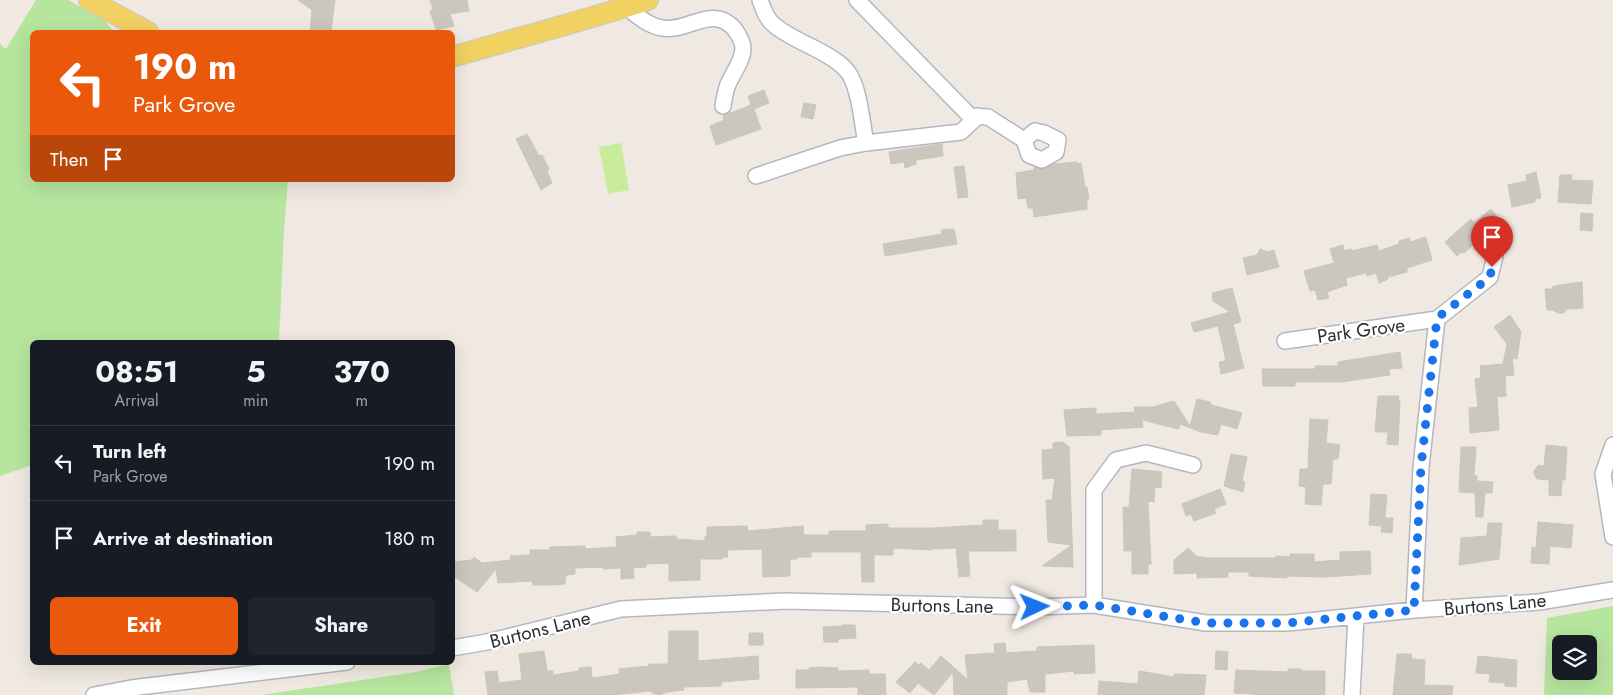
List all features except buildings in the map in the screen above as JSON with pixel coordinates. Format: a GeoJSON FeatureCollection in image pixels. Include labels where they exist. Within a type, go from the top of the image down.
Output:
{"type":"FeatureCollection","features":[{"type":"Feature","properties":{"kind":"main road"},"geometry":{"type":"LineString","coordinates":[[89,0],[144,30]]}},
{"type":"Feature","properties":{"kind":"main road"},"geometry":{"type":"LineString","coordinates":[[455,57],[648,0]]}},
{"type":"Feature","properties":{"kind":"street"},"geometry":{"type":"LineString","coordinates":[[760,0],[765,13],[773,24],[840,64],[850,75],[856,92],[866,144]]}},
{"type":"Feature","properties":{"kind":"street"},"geometry":{"type":"LineString","coordinates":[[856,0],[970,116],[988,117],[1024,140]]}},
{"type":"Feature","properties":{"kind":"street"},"geometry":{"type":"LineString","coordinates":[[626,7],[644,21],[660,28],[670,29],[701,19],[719,18],[731,25],[740,38],[743,48],[742,56],[726,88],[723,106]]}},
{"type":"Feature","properties":{"kind":"street"},"geometry":{"type":"LineString","coordinates":[[756,176],[840,148],[961,132],[978,116]]}},
{"type":"Feature","properties":{"kind":"street","name":"Park Grove"},"geometry":{"type":"LineString","coordinates":[[1285,341],[1437,318],[1490,277],[1495,256]]}},
{"type":"Feature","properties":{"kind":"street"},"geometry":{"type":"LineString","coordinates":[[1414,610],[1421,467],[1437,318]]}},
{"type":"Feature","properties":{"kind":"street"},"geometry":{"type":"LineString","coordinates":[[1613,445],[1603,474],[1613,537]]}},
{"type":"Feature","properties":{"kind":"street"},"geometry":{"type":"LineString","coordinates":[[1094,605],[1094,490],[1116,460],[1146,454],[1193,466]]}},
{"type":"Feature","properties":{"kind":"street","name":"Burtons Lane"},"geometry":{"type":"LineString","coordinates":[[455,648],[488,642],[620,609],[785,601],[1035,607],[1094,605],[1206,623],[1288,623],[1414,610],[1539,602],[1613,590]]}},
{"type":"Feature","properties":{"kind":"street"},"geometry":{"type":"LineString","coordinates":[[1352,695],[1356,616]]}},
{"type":"Feature","properties":{"kind":"street"},"geometry":{"type":"LineString","coordinates":[[94,695],[131,688],[322,665]]}},
{"type":"Feature","properties":{"kind":"green space"},"geometry":{"type":"Polygon","coordinates":[[[36,0],[68,0],[104,20],[112,30],[30,30],[30,182],[288,182],[279,340],[30,340],[30,466],[0,476],[0,44],[6,49],[36,0]]]}},
{"type":"Feature","properties":{"kind":"green space"},"geometry":{"type":"Polygon","coordinates":[[[621,143],[629,190],[608,194],[599,147],[621,143]]]}},
{"type":"Feature","properties":{"kind":"green space"},"geometry":{"type":"Polygon","coordinates":[[[1613,606],[1613,695],[1544,695],[1547,618],[1613,606]]]}},
{"type":"Feature","properties":{"kind":"green space"},"geometry":{"type":"Polygon","coordinates":[[[449,665],[454,695],[261,695],[416,672],[449,665]]]}},
{"type":"Feature","properties":{"kind":"route"},"geometry":{"type":"LineString","coordinates":[[1035,607],[1094,605],[1206,623],[1288,623],[1414,610],[1421,467],[1437,318],[1490,277],[1492,267]]}}]}
